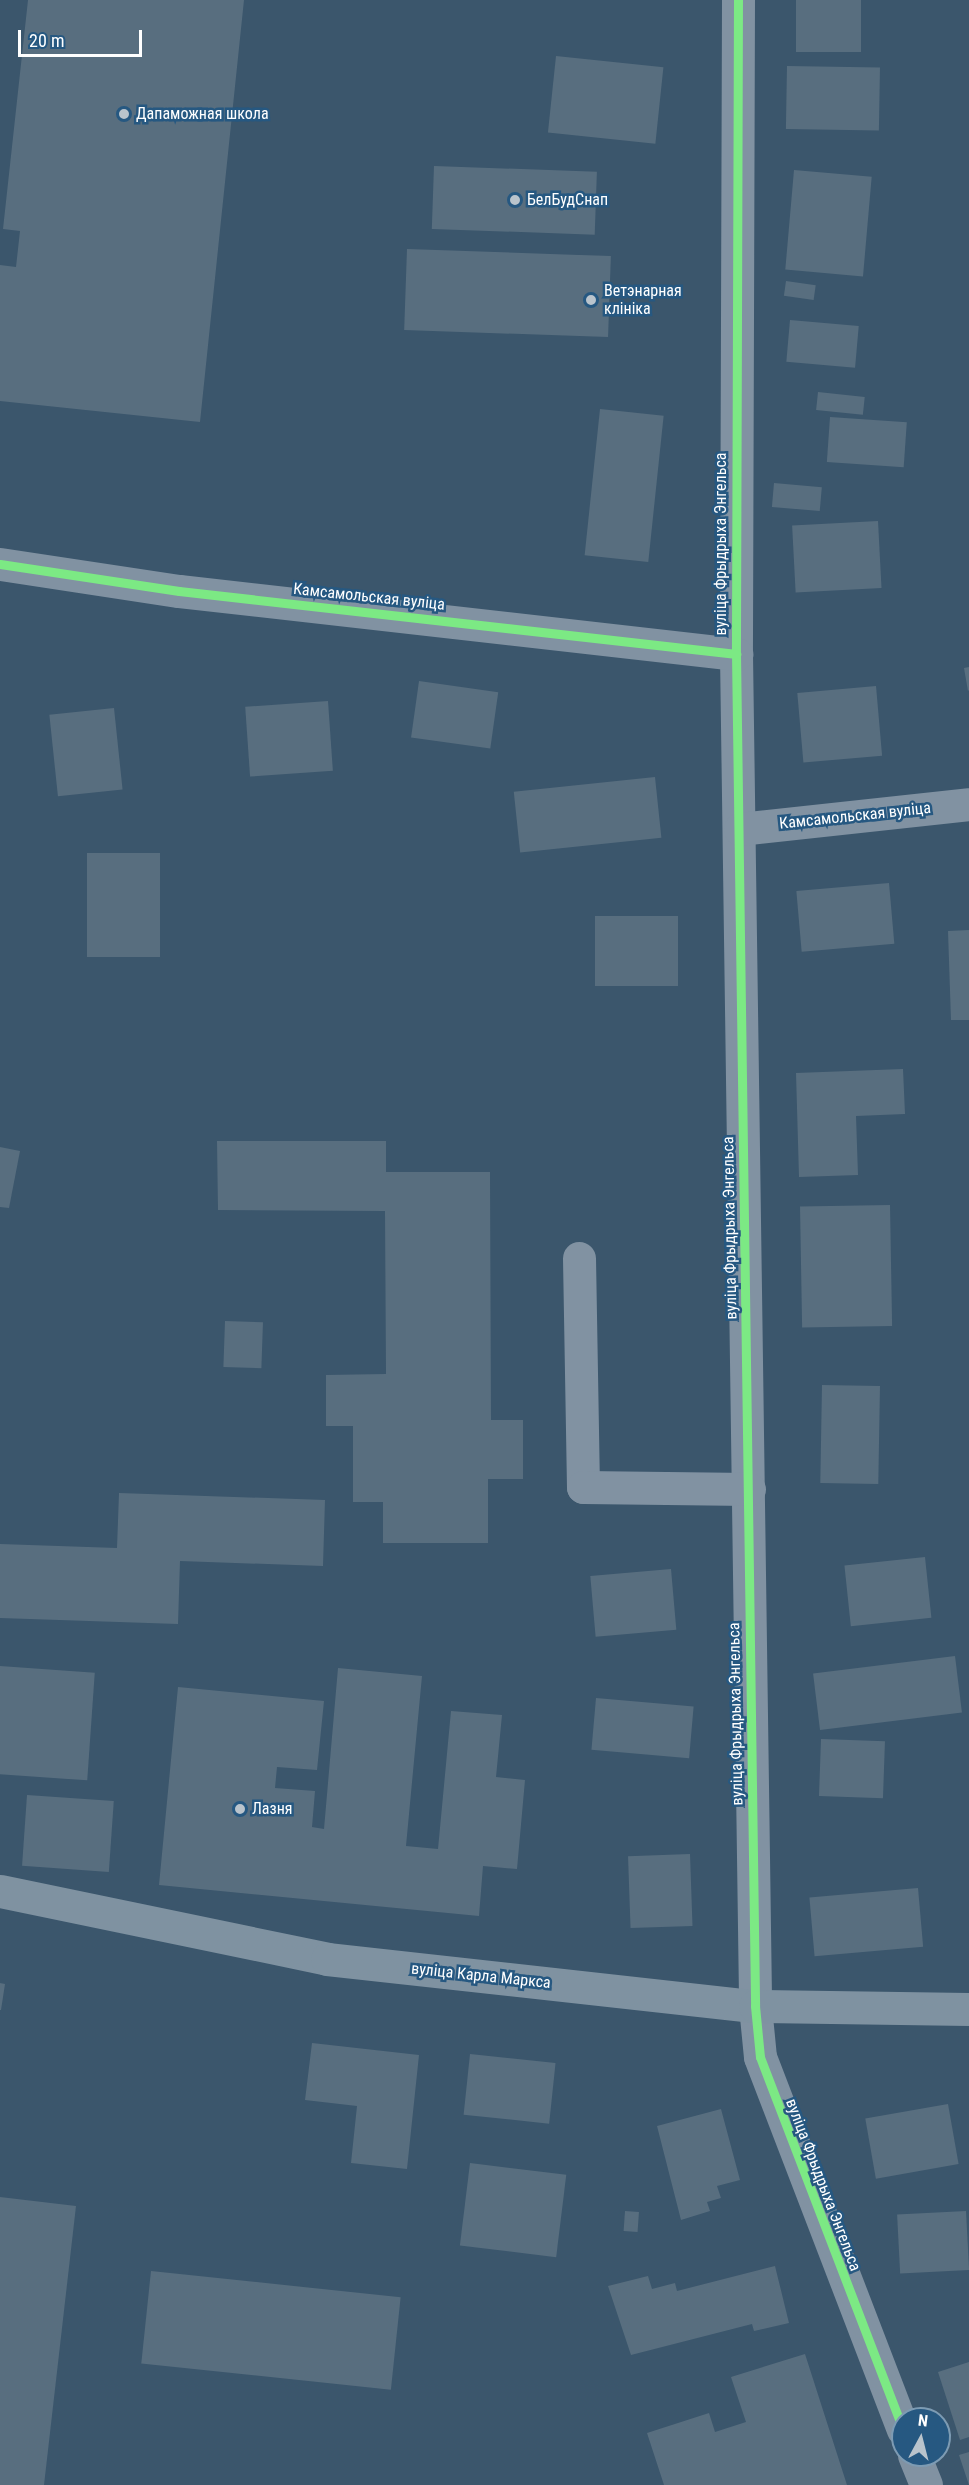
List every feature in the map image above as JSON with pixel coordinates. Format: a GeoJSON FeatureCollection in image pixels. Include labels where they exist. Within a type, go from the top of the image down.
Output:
{"type":"FeatureCollection","features":[{"type":"Feature","properties":{"kind":"main road","name":"вуліца Карла Маркса"},"geometry":{"type":"LineString","coordinates":[[0,1891],[327,1959],[754,2006],[969,2009]]}},
{"type":"Feature","properties":{"kind":"street","name":"вуліца Фрыдрыха Энгельса"},"geometry":{"type":"LineString","coordinates":[[738,0],[736,654],[754,2006],[760,2057],[895,2407]]}},
{"type":"Feature","properties":{"kind":"street","name":"Камсамольская вуліца"},"geometry":{"type":"LineString","coordinates":[[0,564],[179,591],[736,654]]}},
{"type":"Feature","properties":{"kind":"street","name":"Камсамольская вуліца"},"geometry":{"type":"LineString","coordinates":[[740,829],[969,804]]}},
{"type":"Feature","properties":{"kind":"street"},"geometry":{"type":"LineString","coordinates":[[579,1257],[583,1487],[748,1489]]}},
{"type":"Feature","properties":{"kind":"street"},"geometry":{"type":"LineString","coordinates":[[919,2467],[926,2485]]}},
{"type":"Feature","properties":{"kind":"building","name":"Дапаможная школа"},"geometry":{"type":"Polygon","coordinates":[[[28,0],[244,0],[200,422],[0,401],[0,265],[16,267],[20,231],[3,229],[28,0]]]}},
{"type":"Feature","properties":{"kind":"building"},"geometry":{"type":"Polygon","coordinates":[[[796,0],[861,0],[861,52],[796,52],[796,0]]]}},
{"type":"Feature","properties":{"kind":"building"},"geometry":{"type":"Polygon","coordinates":[[[556,56],[663,67],[655,144],[548,133],[556,56]]]}},
{"type":"Feature","properties":{"kind":"building"},"geometry":{"type":"Polygon","coordinates":[[[787,66],[880,68],[879,131],[786,129],[787,66]]]}},
{"type":"Feature","properties":{"kind":"building","name":"БелБудСнап"},"geometry":{"type":"Polygon","coordinates":[[[434,166],[597,172],[595,235],[432,229],[434,166]]]}},
{"type":"Feature","properties":{"kind":"building"},"geometry":{"type":"Polygon","coordinates":[[[794,170],[872,177],[863,276],[785,270],[794,170]]]}},
{"type":"Feature","properties":{"kind":"building"},"geometry":{"type":"Polygon","coordinates":[[[407,249],[611,256],[608,337],[404,330],[407,249]]]}},
{"type":"Feature","properties":{"kind":"building"},"geometry":{"type":"Polygon","coordinates":[[[786,281],[816,285],[814,300],[784,296],[786,281]]]}},
{"type":"Feature","properties":{"kind":"building"},"geometry":{"type":"Polygon","coordinates":[[[790,320],[859,326],[855,368],[786,362],[790,320]]]}},
{"type":"Feature","properties":{"kind":"building"},"geometry":{"type":"Polygon","coordinates":[[[818,392],[865,397],[863,415],[816,410],[818,392]]]}},
{"type":"Feature","properties":{"kind":"building"},"geometry":{"type":"Polygon","coordinates":[[[600,409],[664,416],[648,562],[585,555],[600,409]]]}},
{"type":"Feature","properties":{"kind":"building"},"geometry":{"type":"Polygon","coordinates":[[[830,417],[907,422],[904,467],[827,462],[830,417]]]}},
{"type":"Feature","properties":{"kind":"building"},"geometry":{"type":"Polygon","coordinates":[[[774,483],[822,487],[820,511],[772,507],[774,483]]]}},
{"type":"Feature","properties":{"kind":"building"},"geometry":{"type":"Polygon","coordinates":[[[878,521],[882,588],[796,592],[792,526],[878,521]]]}},
{"type":"Feature","properties":{"kind":"building"},"geometry":{"type":"Polygon","coordinates":[[[969,667],[969,690],[968,691],[964,668],[969,667]]]}},
{"type":"Feature","properties":{"kind":"building"},"geometry":{"type":"Polygon","coordinates":[[[419,681],[498,692],[490,749],[411,737],[419,681]]]}},
{"type":"Feature","properties":{"kind":"building"},"geometry":{"type":"Polygon","coordinates":[[[876,686],[882,756],[803,763],[797,693],[876,686]]]}},
{"type":"Feature","properties":{"kind":"building"},"geometry":{"type":"Polygon","coordinates":[[[328,701],[333,771],[250,777],[245,707],[328,701]]]}},
{"type":"Feature","properties":{"kind":"building"},"geometry":{"type":"Polygon","coordinates":[[[114,708],[123,790],[58,796],[49,715],[114,708]]]}},
{"type":"Feature","properties":{"kind":"building"},"geometry":{"type":"Polygon","coordinates":[[[655,777],[661,838],[520,853],[514,792],[655,777]]]}},
{"type":"Feature","properties":{"kind":"building"},"geometry":{"type":"Polygon","coordinates":[[[87,853],[160,853],[160,957],[87,957],[87,853]]]}},
{"type":"Feature","properties":{"kind":"building"},"geometry":{"type":"Polygon","coordinates":[[[889,883],[894,944],[802,952],[796,891],[889,883]]]}},
{"type":"Feature","properties":{"kind":"building"},"geometry":{"type":"Polygon","coordinates":[[[595,916],[678,916],[678,986],[595,986],[595,916]]]}},
{"type":"Feature","properties":{"kind":"building"},"geometry":{"type":"Polygon","coordinates":[[[969,930],[969,1020],[951,1020],[948,931],[969,930]]]}},
{"type":"Feature","properties":{"kind":"building"},"geometry":{"type":"Polygon","coordinates":[[[903,1069],[905,1114],[856,1116],[858,1175],[799,1177],[796,1073],[903,1069]]]}},
{"type":"Feature","properties":{"kind":"building"},"geometry":{"type":"Polygon","coordinates":[[[217,1141],[386,1141],[386,1172],[490,1172],[491,1420],[523,1420],[523,1479],[488,1479],[488,1543],[383,1543],[383,1502],[353,1502],[353,1426],[326,1426],[326,1375],[386,1374],[385,1211],[218,1210],[217,1141]]]}},
{"type":"Feature","properties":{"kind":"building"},"geometry":{"type":"Polygon","coordinates":[[[0,1147],[20,1151],[9,1208],[0,1207],[0,1147]]]}},
{"type":"Feature","properties":{"kind":"building"},"geometry":{"type":"Polygon","coordinates":[[[890,1205],[892,1326],[802,1328],[800,1207],[890,1205]]]}},
{"type":"Feature","properties":{"kind":"building"},"geometry":{"type":"Polygon","coordinates":[[[225,1321],[263,1322],[261,1368],[223,1367],[225,1321]]]}},
{"type":"Feature","properties":{"kind":"building"},"geometry":{"type":"Polygon","coordinates":[[[822,1385],[880,1386],[878,1484],[820,1483],[822,1385]]]}},
{"type":"Feature","properties":{"kind":"building"},"geometry":{"type":"Polygon","coordinates":[[[119,1493],[325,1500],[323,1566],[180,1561],[178,1624],[0,1618],[0,1544],[117,1548],[119,1493]]]}},
{"type":"Feature","properties":{"kind":"building"},"geometry":{"type":"Polygon","coordinates":[[[925,1557],[931,1618],[851,1626],[844,1565],[925,1557]]]}},
{"type":"Feature","properties":{"kind":"building"},"geometry":{"type":"Polygon","coordinates":[[[671,1569],[676,1630],[596,1637],[590,1576],[671,1569]]]}},
{"type":"Feature","properties":{"kind":"building"},"geometry":{"type":"Polygon","coordinates":[[[955,1656],[962,1713],[820,1730],[813,1673],[955,1656]]]}},
{"type":"Feature","properties":{"kind":"building"},"geometry":{"type":"Polygon","coordinates":[[[0,1666],[95,1673],[87,1780],[0,1774],[0,1666]]]}},
{"type":"Feature","properties":{"kind":"building","name":"Лазня"},"geometry":{"type":"Polygon","coordinates":[[[338,1668],[422,1676],[406,1846],[438,1849],[451,1711],[502,1715],[496,1777],[525,1780],[517,1869],[483,1866],[479,1916],[159,1885],[178,1687],[324,1701],[317,1770],[277,1767],[275,1788],[315,1791],[312,1827],[324,1829],[338,1668]]]}},
{"type":"Feature","properties":{"kind":"building"},"geometry":{"type":"Polygon","coordinates":[[[596,1698],[694,1707],[689,1758],[591,1750],[596,1698]]]}},
{"type":"Feature","properties":{"kind":"building"},"geometry":{"type":"Polygon","coordinates":[[[821,1739],[885,1741],[883,1798],[819,1796],[821,1739]]]}},
{"type":"Feature","properties":{"kind":"building"},"geometry":{"type":"Polygon","coordinates":[[[27,1795],[114,1801],[109,1872],[22,1866],[27,1795]]]}},
{"type":"Feature","properties":{"kind":"building"},"geometry":{"type":"Polygon","coordinates":[[[690,1854],[693,1926],[631,1928],[628,1856],[690,1854]]]}},
{"type":"Feature","properties":{"kind":"building"},"geometry":{"type":"Polygon","coordinates":[[[918,1888],[923,1947],[815,1956],[809,1897],[918,1888]]]}},
{"type":"Feature","properties":{"kind":"building"},"geometry":{"type":"Polygon","coordinates":[[[0,1983],[5,1984],[1,2010],[0,2010],[0,1983]]]}},
{"type":"Feature","properties":{"kind":"building"},"geometry":{"type":"Polygon","coordinates":[[[312,2043],[419,2055],[407,2169],[351,2163],[357,2106],[305,2100],[312,2043]]]}},
{"type":"Feature","properties":{"kind":"building"},"geometry":{"type":"Polygon","coordinates":[[[470,2054],[556,2063],[549,2124],[464,2115],[470,2054]]]}},
{"type":"Feature","properties":{"kind":"building"},"geometry":{"type":"Polygon","coordinates":[[[948,2104],[959,2164],[876,2179],[865,2119],[948,2104]]]}},
{"type":"Feature","properties":{"kind":"building"},"geometry":{"type":"Polygon","coordinates":[[[721,2109],[740,2180],[717,2186],[721,2198],[707,2202],[710,2211],[681,2220],[657,2126],[721,2109]]]}},
{"type":"Feature","properties":{"kind":"building"},"geometry":{"type":"Polygon","coordinates":[[[470,2163],[566,2175],[556,2257],[460,2245],[470,2163]]]}},
{"type":"Feature","properties":{"kind":"building"},"geometry":{"type":"Polygon","coordinates":[[[0,2197],[76,2206],[44,2485],[0,2485],[0,2197]]]}},
{"type":"Feature","properties":{"kind":"building"},"geometry":{"type":"Polygon","coordinates":[[[625,2211],[639,2212],[638,2232],[624,2231],[625,2211]]]}},
{"type":"Feature","properties":{"kind":"building"},"geometry":{"type":"Polygon","coordinates":[[[966,2211],[969,2270],[900,2274],[897,2215],[966,2211]]]}},
{"type":"Feature","properties":{"kind":"building"},"geometry":{"type":"Polygon","coordinates":[[[775,2266],[789,2323],[754,2331],[752,2324],[631,2355],[608,2286],[648,2276],[652,2289],[675,2283],[677,2291],[775,2266]]]}},
{"type":"Feature","properties":{"kind":"building"},"geometry":{"type":"Polygon","coordinates":[[[151,2271],[401,2297],[391,2390],[141,2363],[151,2271]]]}},
{"type":"Feature","properties":{"kind":"building"},"geometry":{"type":"Polygon","coordinates":[[[805,2354],[847,2485],[664,2485],[647,2433],[709,2413],[715,2432],[746,2422],[731,2377],[805,2354]]]}},
{"type":"Feature","properties":{"kind":"building"},"geometry":{"type":"Polygon","coordinates":[[[969,2362],[969,2437],[960,2440],[938,2372],[969,2362]]]}},
{"type":"Feature","properties":{"kind":"building"},"geometry":{"type":"Polygon","coordinates":[[[969,2452],[969,2485],[959,2455],[969,2452]]]}},
{"type":"Feature","properties":{"kind":"cycle path"},"geometry":{"type":"LineString","coordinates":[[738,0],[736,654],[755,2006],[760,2057],[895,2407]]}},
{"type":"Feature","properties":{"kind":"cycle path"},"geometry":{"type":"LineString","coordinates":[[0,564],[179,591],[736,654]]}},
{"type":"Feature","properties":{"kind":"place","name":"Дапаможная школа"},"geometry":{"type":"Point","coordinates":[124,114]}},
{"type":"Feature","properties":{"kind":"place","name":"БелБудСнап"},"geometry":{"type":"Point","coordinates":[515,200]}},
{"type":"Feature","properties":{"kind":"place","name":"Ветэнарная клініка"},"geometry":{"type":"Point","coordinates":[591,300]}},
{"type":"Feature","properties":{"kind":"place","name":"Лазня"},"geometry":{"type":"Point","coordinates":[240,1809]}}]}
